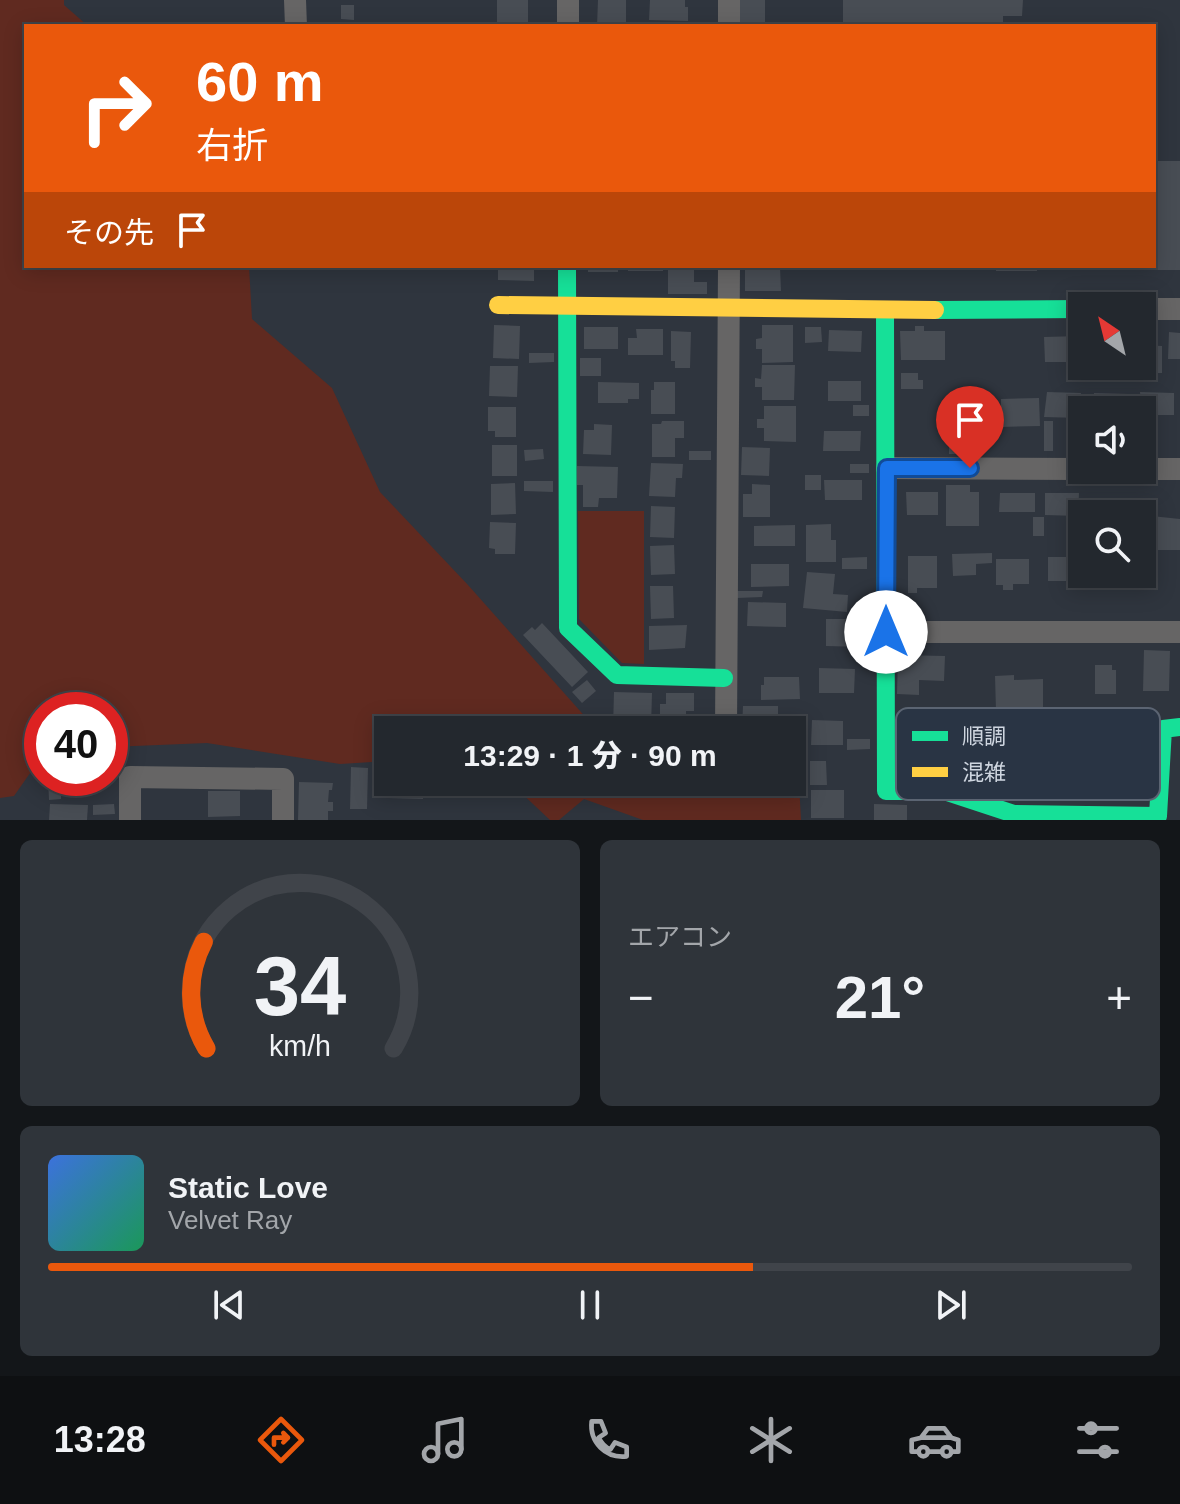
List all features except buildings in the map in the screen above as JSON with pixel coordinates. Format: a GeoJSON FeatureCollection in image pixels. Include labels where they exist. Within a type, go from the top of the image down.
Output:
{"type":"FeatureCollection","features":[{"type":"Feature","properties":{"kind":"street"},"geometry":{"type":"LineString","coordinates":[[295,0],[296,24]]}},
{"type":"Feature","properties":{"kind":"street"},"geometry":{"type":"LineString","coordinates":[[568,0],[568,24]]}},
{"type":"Feature","properties":{"kind":"street"},"geometry":{"type":"LineString","coordinates":[[729,0],[729,24]]}},
{"type":"Feature","properties":{"kind":"street"},"geometry":{"type":"LineString","coordinates":[[567,268],[568,628],[617,675],[724,678]]}},
{"type":"Feature","properties":{"kind":"street"},"geometry":{"type":"LineString","coordinates":[[725,716],[729,268]]}},
{"type":"Feature","properties":{"kind":"street"},"geometry":{"type":"LineString","coordinates":[[498,305],[885,311],[1068,309]]}},
{"type":"Feature","properties":{"kind":"street"},"geometry":{"type":"LineString","coordinates":[[1156,309],[1180,309]]}},
{"type":"Feature","properties":{"kind":"street"},"geometry":{"type":"LineString","coordinates":[[885,311],[886,791],[896,791]]}},
{"type":"Feature","properties":{"kind":"street"},"geometry":{"type":"LineString","coordinates":[[887,468],[1068,469]]}},
{"type":"Feature","properties":{"kind":"street"},"geometry":{"type":"LineString","coordinates":[[1156,469],[1180,469]]}},
{"type":"Feature","properties":{"kind":"street"},"geometry":{"type":"LineString","coordinates":[[886,632],[1180,632]]}},
{"type":"Feature","properties":{"kind":"street"},"geometry":{"type":"LineString","coordinates":[[1160,781],[1163,729],[1180,727]]}},
{"type":"Feature","properties":{"kind":"street"},"geometry":{"type":"LineString","coordinates":[[130,820],[130,777],[283,779],[283,820]]}},
{"type":"Feature","properties":{"kind":"street"},"geometry":{"type":"LineString","coordinates":[[971,800],[1014,814],[1158,816],[1159,800]]}},
{"type":"Feature","properties":{"kind":"shaded area"},"geometry":{"type":"Polygon","coordinates":[[[0,0],[64,0],[64,5],[86,24],[24,24],[24,268],[249,268],[252,319],[332,388],[380,492],[585,716],[374,716],[374,762],[340,764],[207,743],[128,746],[128,692],[24,692],[24,782],[14,796],[0,798],[0,0]]]}},
{"type":"Feature","properties":{"kind":"shaded area"},"geometry":{"type":"Polygon","coordinates":[[[578,511],[644,511],[644,664],[622,663],[579,619],[578,511]]]}},
{"type":"Feature","properties":{"kind":"shaded area"},"geometry":{"type":"Polygon","coordinates":[[[524,796],[800,796],[801,820],[643,820],[584,799],[559,820],[550,820],[524,796]]]}},
{"type":"Feature","properties":{"kind":"traffic: fast"},"geometry":{"type":"LineString","coordinates":[[567,268],[568,628],[617,675],[724,678]]}},
{"type":"Feature","properties":{"kind":"traffic: fast"},"geometry":{"type":"LineString","coordinates":[[935,310],[1068,309]]}},
{"type":"Feature","properties":{"kind":"traffic: fast"},"geometry":{"type":"LineString","coordinates":[[885,311],[886,791],[896,791]]}},
{"type":"Feature","properties":{"kind":"traffic: fast"},"geometry":{"type":"LineString","coordinates":[[1160,781],[1163,729],[1180,727]]}},
{"type":"Feature","properties":{"kind":"traffic: fast"},"geometry":{"type":"LineString","coordinates":[[971,800],[1014,814],[1158,816],[1159,800]]}},
{"type":"Feature","properties":{"kind":"traffic: slow"},"geometry":{"type":"LineString","coordinates":[[498,305],[935,310]]}},
{"type":"Feature","properties":{"kind":"route"},"geometry":{"type":"LineString","coordinates":[[886,632],[887,468],[970,468]]}}]}
